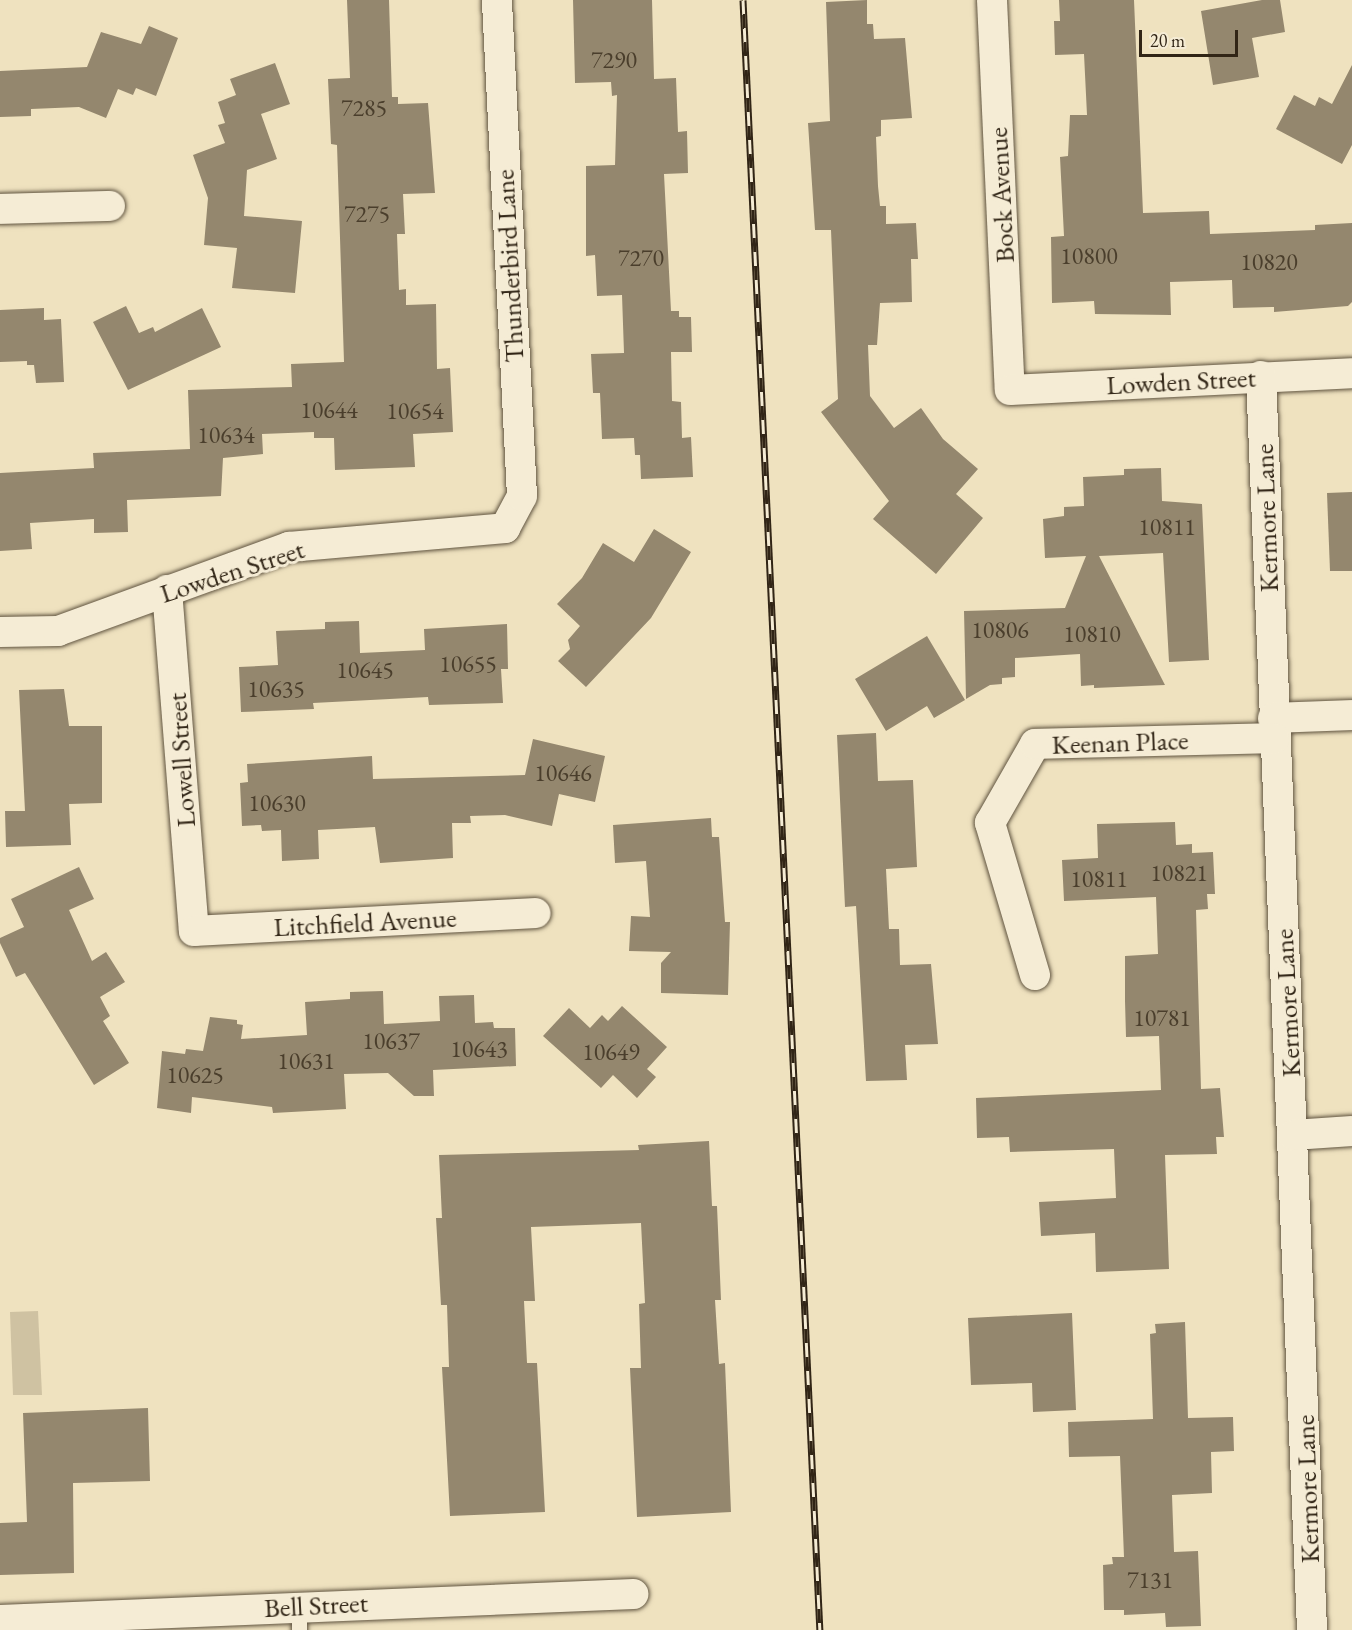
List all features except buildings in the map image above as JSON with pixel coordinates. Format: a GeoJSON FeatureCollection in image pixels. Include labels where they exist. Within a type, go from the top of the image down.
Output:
{"type":"FeatureCollection","features":[{"type":"Feature","properties":{"kind":"street","name":"Thunderbird Lane"},"geometry":{"type":"LineString","coordinates":[[497,0],[522,496],[505,528]]}},
{"type":"Feature","properties":{"kind":"street","name":"Bock Avenue"},"geometry":{"type":"LineString","coordinates":[[992,0],[1010,390]]}},
{"type":"Feature","properties":{"kind":"street"},"geometry":{"type":"LineString","coordinates":[[0,209],[110,206]]}},
{"type":"Feature","properties":{"kind":"street","name":"Lowden Street"},"geometry":{"type":"LineString","coordinates":[[1010,390],[1352,373]]}},
{"type":"Feature","properties":{"kind":"street","name":"Kermore Lane"},"geometry":{"type":"LineString","coordinates":[[1261,376],[1312,1630]]}},
{"type":"Feature","properties":{"kind":"street","name":"Lowden Street"},"geometry":{"type":"LineString","coordinates":[[0,632],[58,631],[289,547],[505,528]]}},
{"type":"Feature","properties":{"kind":"street","name":"Lowell Street"},"geometry":{"type":"LineString","coordinates":[[167,590],[194,931]]}},
{"type":"Feature","properties":{"kind":"street"},"geometry":{"type":"LineString","coordinates":[[1274,728],[1352,716]]}},
{"type":"Feature","properties":{"kind":"street","name":"Keenan Place"},"geometry":{"type":"LineString","coordinates":[[1035,975],[990,823],[1035,744],[1274,728]]}},
{"type":"Feature","properties":{"kind":"street","name":"Litchfield Avenue"},"geometry":{"type":"LineString","coordinates":[[194,931],[536,913]]}},
{"type":"Feature","properties":{"kind":"street"},"geometry":{"type":"LineString","coordinates":[[1293,1135],[1352,1131]]}},
{"type":"Feature","properties":{"kind":"street","name":"Bell Street"},"geometry":{"type":"LineString","coordinates":[[0,1620],[43,1624],[299,1618],[633,1594]]}},
{"type":"Feature","properties":{"kind":"shaded area"},"geometry":{"type":"Polygon","coordinates":[[[38,1311],[42,1395],[13,1395],[10,1312],[38,1311]]]}},
{"type":"Feature","properties":{"kind":"railway"},"geometry":{"type":"LineString","coordinates":[[743,0],[820,1630]]}}]}
